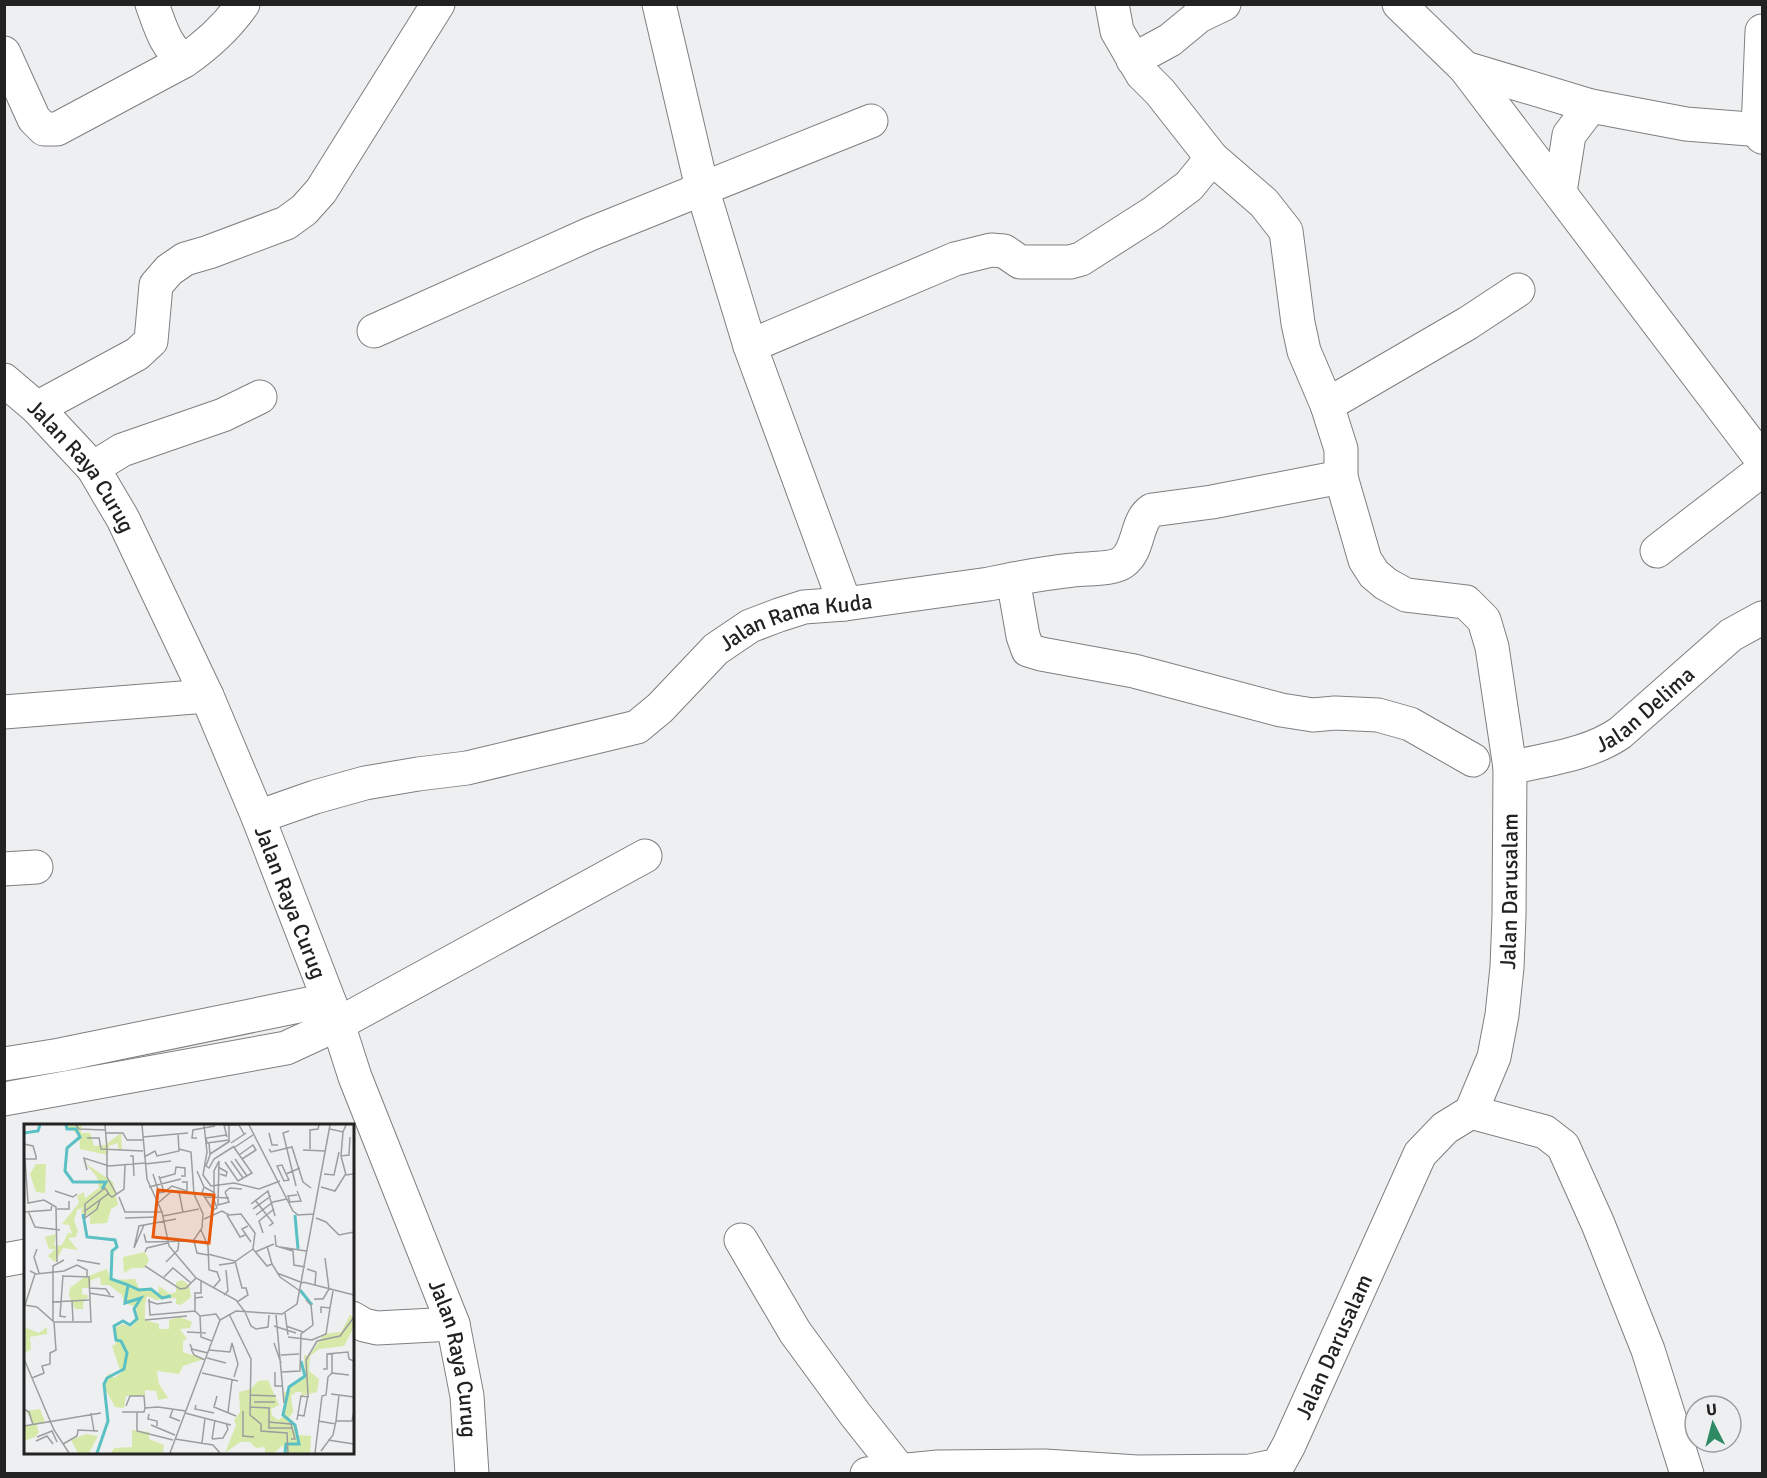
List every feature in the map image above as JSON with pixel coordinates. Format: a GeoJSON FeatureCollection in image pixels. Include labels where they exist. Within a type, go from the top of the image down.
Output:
{"type":"FeatureCollection","features":[{"type":"Feature","properties":{"kind":"street"},"geometry":{"type":"LineString","coordinates":[[152,4],[165,40],[175,54],[184,61]]}},
{"type":"Feature","properties":{"kind":"street"},"geometry":{"type":"LineString","coordinates":[[4,53],[34,119],[44,129],[57,129],[184,61],[231,21],[243,4]]}},
{"type":"Feature","properties":{"kind":"street"},"geometry":{"type":"LineString","coordinates":[[37,408],[137,354],[151,341],[156,285],[169,270],[185,259],[286,223],[304,210],[321,191],[438,4]]}},
{"type":"Feature","properties":{"kind":"street"},"geometry":{"type":"LineString","coordinates":[[659,4],[702,188],[750,346],[845,604]]}},
{"type":"Feature","properties":{"kind":"street","name":"Jalan Darusalam"},"geometry":{"type":"LineString","coordinates":[[867,1473],[901,1472],[938,1467],[1046,1466],[1137,1472],[1250,1472],[1280,1469],[1420,1154],[1445,1128],[1471,1112],[1494,1057],[1502,1015],[1509,926],[1510,768],[1491,647],[1484,620],[1466,602],[1406,595],[1374,574],[1365,560],[1341,477],[1341,449],[1327,405],[1304,351],[1286,231],[1264,203],[1212,158],[1160,92],[1142,74],[1117,30],[1112,4]]}},
{"type":"Feature","properties":{"kind":"street"},"geometry":{"type":"LineString","coordinates":[[1134,60],[1170,40],[1199,16],[1224,4]]}},
{"type":"Feature","properties":{"kind":"street"},"geometry":{"type":"LineString","coordinates":[[1399,4],[1465,68],[1762,460]]}},
{"type":"Feature","properties":{"kind":"street"},"geometry":{"type":"LineString","coordinates":[[1465,68],[1590,106],[1686,124],[1761,133],[1762,32]]}},
{"type":"Feature","properties":{"kind":"street"},"geometry":{"type":"LineString","coordinates":[[1560,192],[1569,135],[1590,106]]}},
{"type":"Feature","properties":{"kind":"street"},"geometry":{"type":"LineString","coordinates":[[374,331],[590,234],[871,121]]}},
{"type":"Feature","properties":{"kind":"street"},"geometry":{"type":"LineString","coordinates":[[750,346],[955,259],[991,250],[1004,251],[1020,262],[1081,259],[1153,213],[1189,186],[1212,158]]}},
{"type":"Feature","properties":{"kind":"street"},"geometry":{"type":"LineString","coordinates":[[1327,405],[1468,324],[1518,290]]}},
{"type":"Feature","properties":{"kind":"street","name":"Jalan Raya Curug"},"geometry":{"type":"LineString","coordinates":[[5,381],[37,408],[93,468],[123,519],[207,696],[258,817],[333,1012],[355,1077],[453,1324],[467,1396],[472,1473]]}},
{"type":"Feature","properties":{"kind":"street"},"geometry":{"type":"LineString","coordinates":[[93,468],[122,450],[223,415],[260,397]]}},
{"type":"Feature","properties":{"kind":"street"},"geometry":{"type":"LineString","coordinates":[[1657,551],[1762,470]]}},
{"type":"Feature","properties":{"kind":"street","name":"Jalan Rama Kuda"},"geometry":{"type":"LineString","coordinates":[[258,817],[365,783],[467,768],[637,726],[660,708],[716,649],[750,626],[804,607],[845,604],[989,584],[1075,569],[1115,566],[1124,562],[1130,555],[1145,514],[1152,510],[1212,502],[1341,477]]}},
{"type":"Feature","properties":{"kind":"street"},"geometry":{"type":"LineString","coordinates":[[1013,579],[1023,636],[1028,650],[1145,674],[1281,710],[1313,715],[1335,712],[1378,715],[1410,724],[1473,760]]}},
{"type":"Feature","properties":{"kind":"street","name":"Jalan Delima"},"geometry":{"type":"LineString","coordinates":[[1510,768],[1592,748],[1606,742],[1620,733],[1731,635],[1762,618]]}},
{"type":"Feature","properties":{"kind":"street"},"geometry":{"type":"LineString","coordinates":[[4,712],[207,696]]}},
{"type":"Feature","properties":{"kind":"street"},"geometry":{"type":"LineString","coordinates":[[4,1099],[286,1048],[333,1012],[645,856]]}},
{"type":"Feature","properties":{"kind":"street"},"geometry":{"type":"LineString","coordinates":[[4,1064],[333,1012]]}},
{"type":"Feature","properties":{"kind":"street"},"geometry":{"type":"LineString","coordinates":[[1471,1112],[1545,1132],[1563,1146],[1598,1224],[1648,1350],[1687,1473]]}},
{"type":"Feature","properties":{"kind":"street"},"geometry":{"type":"LineString","coordinates":[[741,1240],[795,1332],[901,1472]]}},
{"type":"Feature","properties":{"kind":"street"},"geometry":{"type":"LineString","coordinates":[[4,1260],[24,1256]]}},
{"type":"Feature","properties":{"kind":"street"},"geometry":{"type":"LineString","coordinates":[[354,1319],[376,1328],[453,1324]]}}]}
